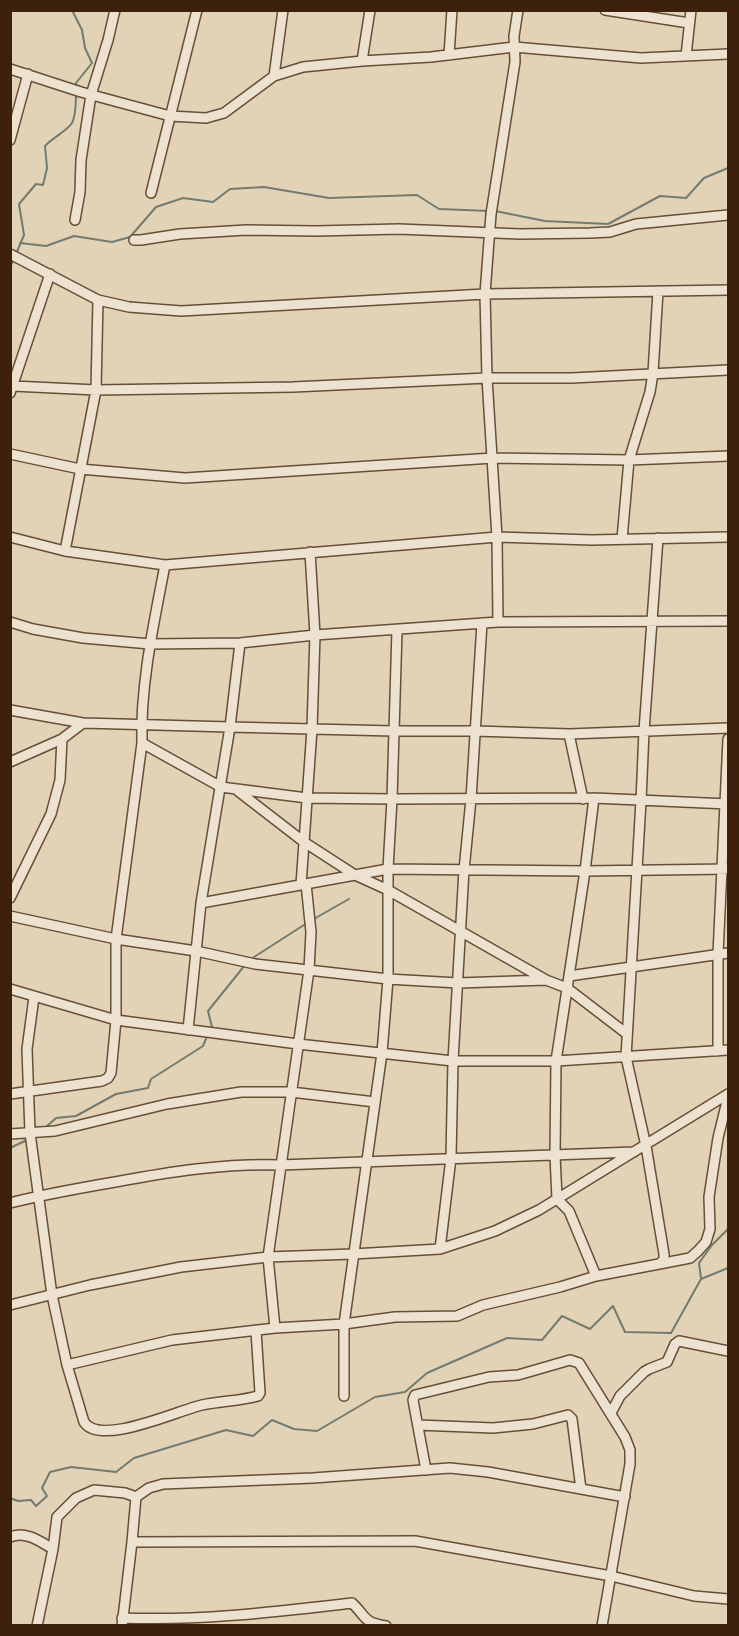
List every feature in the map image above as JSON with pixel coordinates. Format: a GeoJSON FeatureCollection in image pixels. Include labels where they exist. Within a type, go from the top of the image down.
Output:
{"type":"FeatureCollection","features":[{"type":"Feature","properties":{"kind":"street"},"geometry":{"type":"LineString","coordinates":[[75,220],[80,192],[81,160],[92,95],[115,10]]}},
{"type":"Feature","properties":{"kind":"street"},"geometry":{"type":"LineString","coordinates":[[151,193],[197,10]]}},
{"type":"Feature","properties":{"kind":"street"},"geometry":{"type":"LineString","coordinates":[[273,76],[283,10]]}},
{"type":"Feature","properties":{"kind":"street"},"geometry":{"type":"LineString","coordinates":[[362,61],[370,10]]}},
{"type":"Feature","properties":{"kind":"street"},"geometry":{"type":"LineString","coordinates":[[449,55],[452,10]]}},
{"type":"Feature","properties":{"kind":"street"},"geometry":{"type":"LineString","coordinates":[[498,622],[497,537],[485,294],[489,233],[515,62],[514,47],[518,10]]}},
{"type":"Feature","properties":{"kind":"street"},"geometry":{"type":"LineString","coordinates":[[686,56],[691,10]]}},
{"type":"Feature","properties":{"kind":"street"},"geometry":{"type":"LineString","coordinates":[[607,11],[689,23]]}},
{"type":"Feature","properties":{"kind":"street"},"geometry":{"type":"LineString","coordinates":[[10,69],[77,91],[170,116],[206,118],[224,113],[273,76],[303,67],[449,55],[514,47],[641,58],[729,54]]}},
{"type":"Feature","properties":{"kind":"street"},"geometry":{"type":"LineString","coordinates":[[10,140],[28,74]]}},
{"type":"Feature","properties":{"kind":"street"},"geometry":{"type":"LineString","coordinates":[[134,240],[180,234],[246,230],[399,229],[519,234],[610,232],[636,224],[729,214]]}},
{"type":"Feature","properties":{"kind":"street"},"geometry":{"type":"LineString","coordinates":[[11,254],[98,300],[129,307],[181,311],[485,294],[729,290]]}},
{"type":"Feature","properties":{"kind":"street"},"geometry":{"type":"LineString","coordinates":[[50,274],[12,389],[293,387],[488,378],[572,378],[729,370]]}},
{"type":"Feature","properties":{"kind":"street"},"geometry":{"type":"LineString","coordinates":[[622,539],[628,460],[650,392],[653,373],[658,291]]}},
{"type":"Feature","properties":{"kind":"street"},"geometry":{"type":"LineString","coordinates":[[65,551],[96,390],[98,300]]}},
{"type":"Feature","properties":{"kind":"street"},"geometry":{"type":"LineString","coordinates":[[10,454],[80,469],[185,478],[493,458],[628,460],[729,456]]}},
{"type":"Feature","properties":{"kind":"street"},"geometry":{"type":"LineString","coordinates":[[10,537],[65,551],[165,565],[497,537],[592,540],[729,537]]}},
{"type":"Feature","properties":{"kind":"street"},"geometry":{"type":"LineString","coordinates":[[658,538],[644,731],[626,1057],[646,1146],[664,1254],[664,1260],[659,1264]]}},
{"type":"Feature","properties":{"kind":"street"},"geometry":{"type":"LineString","coordinates":[[275,1329],[268,1257],[309,970],[311,932],[303,884],[315,635],[310,552]]}},
{"type":"Feature","properties":{"kind":"street"},"geometry":{"type":"LineString","coordinates":[[10,1094],[102,1081],[111,1073],[116,1020],[116,939],[142,743],[141,724],[150,644],[165,565]]}},
{"type":"Feature","properties":{"kind":"street"},"geometry":{"type":"LineString","coordinates":[[10,622],[33,629],[83,638],[150,644],[240,643],[315,635],[498,622],[729,621]]}},
{"type":"Feature","properties":{"kind":"street"},"geometry":{"type":"LineString","coordinates":[[440,1249],[451,1158],[453,1061],[464,870],[471,799],[482,623]]}},
{"type":"Feature","properties":{"kind":"street"},"geometry":{"type":"LineString","coordinates":[[344,1396],[344,1324],[382,1053],[388,979],[388,869],[397,630]]}},
{"type":"Feature","properties":{"kind":"street"},"geometry":{"type":"LineString","coordinates":[[188,1030],[201,903],[230,727],[240,643]]}},
{"type":"Feature","properties":{"kind":"street"},"geometry":{"type":"LineString","coordinates":[[10,710],[83,723],[230,727],[394,731],[476,730],[569,734],[729,728]]}},
{"type":"Feature","properties":{"kind":"street"},"geometry":{"type":"LineString","coordinates":[[10,762],[62,739],[83,723]]}},
{"type":"Feature","properties":{"kind":"street"},"geometry":{"type":"LineString","coordinates":[[569,734],[583,799]]}},
{"type":"Feature","properties":{"kind":"street"},"geometry":{"type":"LineString","coordinates":[[10,898],[51,814],[60,780],[62,739]]}},
{"type":"Feature","properties":{"kind":"street"},"geometry":{"type":"LineString","coordinates":[[718,1051],[729,739]]}},
{"type":"Feature","properties":{"kind":"street"},"geometry":{"type":"LineString","coordinates":[[142,743],[220,788],[307,798],[594,798],[727,804]]}},
{"type":"Feature","properties":{"kind":"street"},"geometry":{"type":"LineString","coordinates":[[236,789],[304,842],[355,875],[388,890],[546,980],[567,988],[627,1034]]}},
{"type":"Feature","properties":{"kind":"street"},"geometry":{"type":"LineString","coordinates":[[594,798],[556,1061],[555,1155],[557,1199],[569,1210],[596,1276]]}},
{"type":"Feature","properties":{"kind":"street"},"geometry":{"type":"LineString","coordinates":[[201,903],[388,869],[585,871],[726,869]]}},
{"type":"Feature","properties":{"kind":"street"},"geometry":{"type":"LineString","coordinates":[[10,916],[116,939],[196,951],[255,964],[388,979],[458,983],[546,980]]}},
{"type":"Feature","properties":{"kind":"street"},"geometry":{"type":"LineString","coordinates":[[569,976],[723,954]]}},
{"type":"Feature","properties":{"kind":"street"},"geometry":{"type":"LineString","coordinates":[[10,989],[116,1020],[298,1044],[453,1061],[556,1061],[729,1050]]}},
{"type":"Feature","properties":{"kind":"street"},"geometry":{"type":"LineString","coordinates":[[34,997],[27,1041],[30,1132],[52,1295],[67,1365],[87,1427],[96,1430],[129,1428],[202,1405],[258,1395],[260,1393],[256,1331]]}},
{"type":"Feature","properties":{"kind":"street"},"geometry":{"type":"LineString","coordinates":[[10,1134],[55,1131],[167,1104],[222,1094],[257,1091],[291,1092],[375,1102]]}},
{"type":"Feature","properties":{"kind":"street"},"geometry":{"type":"LineString","coordinates":[[10,1305],[148,1272],[181,1267],[268,1257],[440,1249],[495,1231],[557,1199],[728,1099]]}},
{"type":"Feature","properties":{"kind":"street"},"geometry":{"type":"LineString","coordinates":[[67,1365],[172,1340],[344,1324],[394,1317],[458,1316],[483,1305],[596,1276],[690,1258],[706,1242],[710,1228],[709,1197],[728,1099]]}},
{"type":"Feature","properties":{"kind":"street"},"geometry":{"type":"LineString","coordinates":[[10,1203],[146,1176],[231,1165],[635,1152]]}},
{"type":"Feature","properties":{"kind":"street"},"geometry":{"type":"LineString","coordinates":[[611,1413],[620,1396],[644,1372],[667,1362],[675,1344],[679,1341],[729,1351]]}},
{"type":"Feature","properties":{"kind":"street"},"geometry":{"type":"LineString","coordinates":[[426,1470],[413,1400],[415,1395],[489,1377],[518,1375],[570,1360],[579,1363],[626,1437],[630,1450],[625,1497],[602,1626]]}},
{"type":"Feature","properties":{"kind":"street"},"geometry":{"type":"LineString","coordinates":[[418,1425],[493,1428],[533,1424],[568,1415],[572,1419],[580,1489]]}},
{"type":"Feature","properties":{"kind":"street"},"geometry":{"type":"LineString","coordinates":[[136,1497],[149,1488],[163,1484],[313,1478],[450,1468],[488,1472],[625,1497]]}},
{"type":"Feature","properties":{"kind":"street"},"geometry":{"type":"LineString","coordinates":[[37,1626],[53,1549],[57,1517],[76,1498],[94,1490],[124,1493],[136,1497]]}},
{"type":"Feature","properties":{"kind":"street"},"geometry":{"type":"LineString","coordinates":[[136,1497],[122,1622],[199,1622],[352,1603],[365,1619],[374,1624],[386,1626]]}},
{"type":"Feature","properties":{"kind":"street"},"geometry":{"type":"LineString","coordinates":[[10,1538],[20,1535],[33,1538],[53,1549]]}},
{"type":"Feature","properties":{"kind":"street"},"geometry":{"type":"LineString","coordinates":[[132,1542],[415,1541],[611,1576],[694,1596],[729,1599]]}},
{"type":"Feature","properties":{"kind":"waterway"},"geometry":{"type":"LineString","coordinates":[[72,10],[82,30],[85,48],[92,63],[76,83],[76,87]]}},
{"type":"Feature","properties":{"kind":"waterway"},"geometry":{"type":"LineString","coordinates":[[16,254],[24,235],[19,204],[36,184],[43,185],[47,168],[45,146],[72,123],[76,93]]}},
{"type":"Feature","properties":{"kind":"waterway"},"geometry":{"type":"LineString","coordinates":[[495,211],[545,221],[608,224],[660,196],[686,198],[704,178],[728,168]]}},
{"type":"Feature","properties":{"kind":"waterway"},"geometry":{"type":"LineString","coordinates":[[20,243],[46,246],[74,236],[112,242],[130,237],[156,207],[183,198],[213,202],[230,189],[264,187],[329,198],[417,195],[439,209],[490,211]]}},
{"type":"Feature","properties":{"kind":"waterway"},"geometry":{"type":"LineString","coordinates":[[10,267],[14,259]]}},
{"type":"Feature","properties":{"kind":"waterway"},"geometry":{"type":"LineString","coordinates":[[312,920],[349,899]]}},
{"type":"Feature","properties":{"kind":"waterway"},"geometry":{"type":"LineString","coordinates":[[251,959],[307,923]]}},
{"type":"Feature","properties":{"kind":"waterway"},"geometry":{"type":"LineString","coordinates":[[210,1029],[212,1027],[208,1011],[245,965]]}},
{"type":"Feature","properties":{"kind":"waterway"},"geometry":{"type":"LineString","coordinates":[[46,1127],[56,1118],[76,1116],[116,1094],[148,1088],[151,1079],[203,1046],[208,1034]]}},
{"type":"Feature","properties":{"kind":"waterway"},"geometry":{"type":"LineString","coordinates":[[10,1148],[27,1140]]}},
{"type":"Feature","properties":{"kind":"waterway"},"geometry":{"type":"LineString","coordinates":[[701,1278],[699,1263],[728,1229]]}},
{"type":"Feature","properties":{"kind":"waterway"},"geometry":{"type":"LineString","coordinates":[[10,1498],[18,1501],[31,1500],[36,1506],[47,1496],[42,1488],[50,1472],[71,1467],[116,1472],[134,1458],[226,1430],[253,1436],[272,1420],[294,1429],[317,1431],[375,1397],[405,1392],[427,1373],[507,1338],[542,1340],[562,1316],[590,1329],[613,1306],[625,1332],[671,1333],[701,1279],[728,1268]]}}]}
